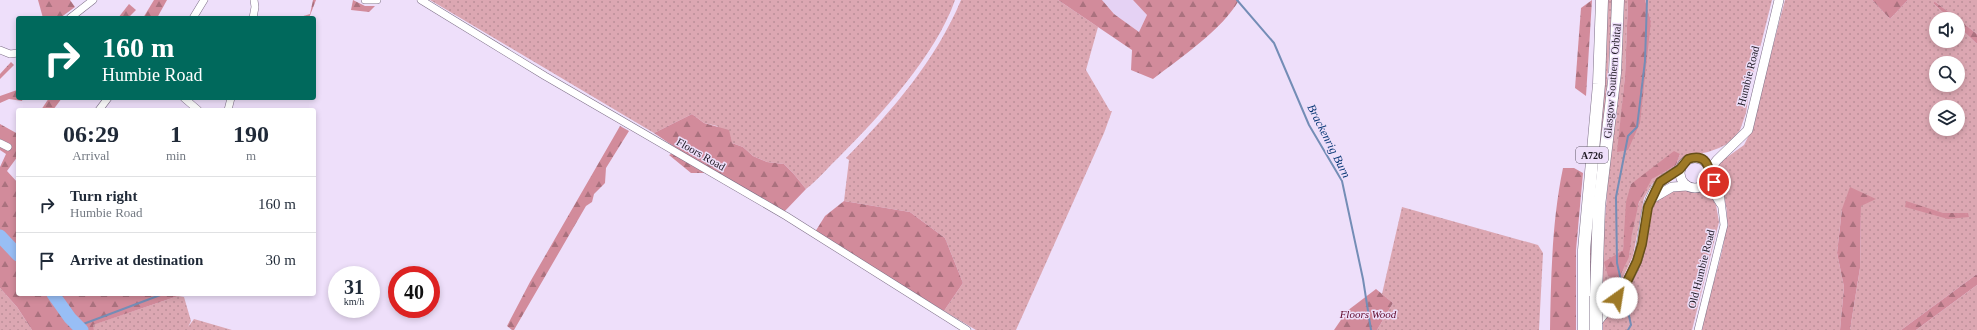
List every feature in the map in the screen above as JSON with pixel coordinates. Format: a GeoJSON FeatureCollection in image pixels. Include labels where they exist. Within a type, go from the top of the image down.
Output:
{"type":"FeatureCollection","features":[{"type":"Feature","properties":{"kind":"highway","name":"Glasgow Southern Orbital"},"geometry":{"type":"LineString","coordinates":[[1584,330],[1584,250],[1599,84],[1602,0]]}},
{"type":"Feature","properties":{"kind":"highway","name":"Glasgow Southern Orbital"},"geometry":{"type":"LineString","coordinates":[[1596,330],[1599,206],[1614,73],[1618,0]]}},
{"type":"Feature","properties":{"kind":"street"},"geometry":{"type":"LineString","coordinates":[[73,16],[94,0]]}},
{"type":"Feature","properties":{"kind":"street"},"geometry":{"type":"LineString","coordinates":[[192,16],[204,0]]}},
{"type":"Feature","properties":{"kind":"street"},"geometry":{"type":"LineString","coordinates":[[253,16],[255,7],[254,0]]}},
{"type":"Feature","properties":{"kind":"street"},"geometry":{"type":"LineString","coordinates":[[366,0],[377,0]]}},
{"type":"Feature","properties":{"kind":"street","name":"Floors Road"},"geometry":{"type":"LineString","coordinates":[[421,0],[545,76],[786,216],[967,330]]}},
{"type":"Feature","properties":{"kind":"street","name":"Humbie Road"},"geometry":{"type":"LineString","coordinates":[[1701,187],[1708,182],[1710,172],[1717,160],[1748,130],[1779,0]]}},
{"type":"Feature","properties":{"kind":"street"},"geometry":{"type":"LineString","coordinates":[[0,50],[10,54],[16,53]]}},
{"type":"Feature","properties":{"kind":"street"},"geometry":{"type":"LineString","coordinates":[[186,100],[196,108]]}},
{"type":"Feature","properties":{"kind":"street"},"geometry":{"type":"LineString","coordinates":[[0,143],[8,147]]}},
{"type":"Feature","properties":{"kind":"street","name":"Humbie Road"},"geometry":{"type":"LineString","coordinates":[[1591,330],[1617,298],[1631,274],[1642,244],[1645,215],[1660,182],[1680,169],[1688,159],[1701,158],[1728,150]]}},
{"type":"Feature","properties":{"kind":"street"},"geometry":{"type":"LineString","coordinates":[[1701,158],[1705,161],[1720,192],[1724,214]]}},
{"type":"Feature","properties":{"kind":"street"},"geometry":{"type":"LineString","coordinates":[[1680,169],[1681,179],[1688,186]]}},
{"type":"Feature","properties":{"kind":"street"},"geometry":{"type":"LineString","coordinates":[[1651,200],[1665,189],[1672,187],[1701,187],[1712,191],[1724,214]]}},
{"type":"Feature","properties":{"kind":"street","name":"Old Humbie Road"},"geometry":{"type":"LineString","coordinates":[[1698,330],[1724,224],[1724,214]]}},
{"type":"Feature","properties":{"kind":"shaded area"},"geometry":{"type":"Polygon","coordinates":[[[430,0],[955,0],[935,42],[905,84],[872,123],[819,178],[806,189],[784,164],[767,162],[753,156],[743,147],[732,143],[717,126],[704,123],[692,114],[654,133],[430,0]]]}},
{"type":"Feature","properties":{"kind":"shaded area"},"geometry":{"type":"Polygon","coordinates":[[[961,0],[1058,0],[1098,27],[1086,70],[1110,111],[1112,111],[1104,133],[1016,330],[976,330],[944,311],[963,283],[945,238],[910,212],[844,201],[849,160],[846,158],[880,122],[926,64],[951,22],[961,0]]]}},
{"type":"Feature","properties":{"kind":"shaded area"},"geometry":{"type":"Polygon","coordinates":[[[1102,0],[1133,0],[1147,15],[1139,32],[1114,14],[1102,0]]]}},
{"type":"Feature","properties":{"kind":"shaded area"},"geometry":{"type":"Polygon","coordinates":[[[1607,0],[1613,0],[1591,311],[1587,297],[1588,256],[1607,0]]]}},
{"type":"Feature","properties":{"kind":"shaded area"},"geometry":{"type":"Polygon","coordinates":[[[1622,0],[1628,0],[1625,76],[1618,152],[1651,21],[1645,0],[1772,0],[1749,92],[1746,113],[1740,130],[1731,142],[1719,148],[1708,152],[1687,156],[1681,159],[1676,167],[1652,184],[1644,198],[1633,256],[1617,290],[1603,309],[1602,258],[1622,0]],[[1680,154],[1631,184],[1623,250],[1605,263],[1629,257],[1635,216],[1646,186],[1654,177],[1676,165],[1680,154]]]}},
{"type":"Feature","properties":{"kind":"shaded area"},"geometry":{"type":"Polygon","coordinates":[[[1785,0],[1872,0],[1890,19],[1908,0],[1977,0],[1977,34],[1965,25],[1965,12],[1948,12],[1934,1],[1934,4],[1943,12],[1929,12],[1929,48],[1965,48],[1965,33],[1977,44],[1977,274],[1901,330],[1850,330],[1860,268],[1861,206],[1842,209],[1837,253],[1844,287],[1840,330],[1702,330],[1708,301],[1724,244],[1726,230],[1727,209],[1714,171],[1719,163],[1744,145],[1750,133],[1785,0]]]}},
{"type":"Feature","properties":{"kind":"shaded area"},"geometry":{"type":"Polygon","coordinates":[[[1678,189],[1709,192],[1716,205],[1719,222],[1692,330],[1603,330],[1603,321],[1620,302],[1642,256],[1652,205],[1661,195],[1678,189]]]}},
{"type":"Feature","properties":{"kind":"shaded area"},"geometry":{"type":"Polygon","coordinates":[[[1402,207],[1538,245],[1543,253],[1539,330],[1377,330],[1393,303],[1382,294],[1402,207]]]}},
{"type":"Feature","properties":{"kind":"shaded area"},"geometry":{"type":"Polygon","coordinates":[[[1977,285],[1977,330],[1916,330],[1977,285]]]}},
{"type":"Feature","properties":{"kind":"shaded area"},"geometry":{"type":"Polygon","coordinates":[[[0,288],[17,307],[32,330],[0,330],[0,288]]]}},
{"type":"Feature","properties":{"kind":"shaded area"},"geometry":{"type":"Polygon","coordinates":[[[178,296],[184,297],[191,321],[188,327],[194,319],[232,330],[94,330],[92,325],[178,296]]]}},
{"type":"Feature","properties":{"kind":"green space"},"geometry":{"type":"Polygon","coordinates":[[[38,0],[70,0],[75,7],[63,16],[42,16],[38,0]]]}},
{"type":"Feature","properties":{"kind":"green space"},"geometry":{"type":"Polygon","coordinates":[[[154,0],[167,0],[158,16],[144,16],[154,0]]]}},
{"type":"Feature","properties":{"kind":"green space"},"geometry":{"type":"Polygon","coordinates":[[[313,0],[316,0],[310,16],[304,16],[310,14],[313,0]]]}},
{"type":"Feature","properties":{"kind":"green space"},"geometry":{"type":"Polygon","coordinates":[[[353,0],[365,6],[375,6],[369,12],[351,10],[353,0]]]}},
{"type":"Feature","properties":{"kind":"green space"},"geometry":{"type":"Polygon","coordinates":[[[1058,0],[1102,0],[1114,14],[1139,32],[1147,15],[1133,0],[1239,0],[1223,22],[1153,79],[1131,70],[1132,50],[1058,0]]]}},
{"type":"Feature","properties":{"kind":"green space"},"geometry":{"type":"Polygon","coordinates":[[[1592,0],[1586,96],[1575,88],[1581,8],[1592,0]]]}},
{"type":"Feature","properties":{"kind":"green space"},"geometry":{"type":"Polygon","coordinates":[[[1628,0],[1645,0],[1651,21],[1640,123],[1628,150],[1617,152],[1625,76],[1628,0]]]}},
{"type":"Feature","properties":{"kind":"green space"},"geometry":{"type":"Polygon","coordinates":[[[1872,0],[1908,0],[1890,19],[1872,0]]]}},
{"type":"Feature","properties":{"kind":"green space"},"geometry":{"type":"Polygon","coordinates":[[[1934,1],[1949,12],[1943,12],[1934,4],[1934,1]]]}},
{"type":"Feature","properties":{"kind":"green space"},"geometry":{"type":"Polygon","coordinates":[[[129,4],[136,10],[130,16],[120,16],[129,4]]]}},
{"type":"Feature","properties":{"kind":"green space"},"geometry":{"type":"Polygon","coordinates":[[[1965,25],[1977,34],[1977,44],[1965,33],[1965,25]]]}},
{"type":"Feature","properties":{"kind":"green space"},"geometry":{"type":"Polygon","coordinates":[[[11,62],[14,65],[0,79],[0,74],[11,62]]]}},
{"type":"Feature","properties":{"kind":"green space"},"geometry":{"type":"Polygon","coordinates":[[[16,90],[16,100],[22,100],[22,101],[9,99],[0,103],[0,96],[16,90]]]}},
{"type":"Feature","properties":{"kind":"green space"},"geometry":{"type":"Polygon","coordinates":[[[48,100],[60,100],[54,108],[42,108],[48,100]]]}},
{"type":"Feature","properties":{"kind":"green space"},"geometry":{"type":"Polygon","coordinates":[[[692,114],[704,123],[729,130],[732,143],[743,147],[753,156],[767,162],[784,164],[806,189],[784,212],[723,177],[707,173],[691,173],[669,155],[679,150],[654,133],[692,114]]]}},
{"type":"Feature","properties":{"kind":"green space"},"geometry":{"type":"Polygon","coordinates":[[[0,124],[16,133],[16,159],[7,171],[16,181],[16,296],[178,296],[93,325],[94,330],[32,330],[17,307],[0,288],[0,167],[6,154],[0,150],[0,124]]]}},
{"type":"Feature","properties":{"kind":"green space"},"geometry":{"type":"Polygon","coordinates":[[[620,126],[629,131],[606,168],[605,183],[594,194],[592,202],[586,206],[514,330],[512,330],[507,326],[530,282],[620,126]]]}},
{"type":"Feature","properties":{"kind":"green space"},"geometry":{"type":"Polygon","coordinates":[[[1674,151],[1680,154],[1676,165],[1652,179],[1639,202],[1629,257],[1618,280],[1608,276],[1604,262],[1623,250],[1626,202],[1631,184],[1674,151]]]}},
{"type":"Feature","properties":{"kind":"green space"},"geometry":{"type":"Polygon","coordinates":[[[1563,168],[1574,168],[1583,173],[1576,250],[1576,330],[1550,330],[1554,228],[1563,168]]]}},
{"type":"Feature","properties":{"kind":"green space"},"geometry":{"type":"Polygon","coordinates":[[[1850,187],[1876,199],[1861,206],[1860,268],[1850,330],[1840,330],[1844,287],[1837,253],[1842,209],[1850,187]]]}},
{"type":"Feature","properties":{"kind":"green space"},"geometry":{"type":"Polygon","coordinates":[[[844,201],[910,212],[945,238],[963,283],[944,311],[815,232],[825,216],[844,201]]]}},
{"type":"Feature","properties":{"kind":"green space"},"geometry":{"type":"Polygon","coordinates":[[[1906,201],[1943,213],[1968,213],[1969,217],[1948,219],[1905,207],[1906,201]]]}},
{"type":"Feature","properties":{"kind":"green space"},"geometry":{"type":"Polygon","coordinates":[[[1977,274],[1977,285],[1916,330],[1901,330],[1977,274]]]}},
{"type":"Feature","properties":{"kind":"green space","name":"Floors Wood"},"geometry":{"type":"Polygon","coordinates":[[[1376,289],[1393,303],[1377,330],[1334,330],[1347,311],[1376,289]]]}},
{"type":"Feature","properties":{"kind":"waterway","name":"Brackenrig Burn"},"geometry":{"type":"LineString","coordinates":[[1237,0],[1274,43],[1309,125],[1342,181],[1363,279],[1371,330]]}},
{"type":"Feature","properties":{"kind":"waterway"},"geometry":{"type":"LineString","coordinates":[[1622,285],[1617,263],[1616,197],[1628,136],[1637,127],[1645,61],[1647,0]]}},
{"type":"Feature","properties":{"kind":"waterway"},"geometry":{"type":"LineString","coordinates":[[0,236],[16,253]]}},
{"type":"Feature","properties":{"kind":"waterway"},"geometry":{"type":"LineString","coordinates":[[1624,293],[1631,325],[1628,330]]}},
{"type":"Feature","properties":{"kind":"waterway"},"geometry":{"type":"LineString","coordinates":[[54,296],[70,318],[82,330]]}},
{"type":"Feature","properties":{"kind":"waterway"},"geometry":{"type":"LineString","coordinates":[[78,326],[158,296]]}},
{"type":"Feature","properties":{"kind":"route"},"geometry":{"type":"LineString","coordinates":[[1617,298],[1624,288],[1637,261],[1642,244],[1645,215],[1660,182],[1680,169],[1688,159],[1697,157],[1701,158],[1708,165],[1714,182]]}}]}
